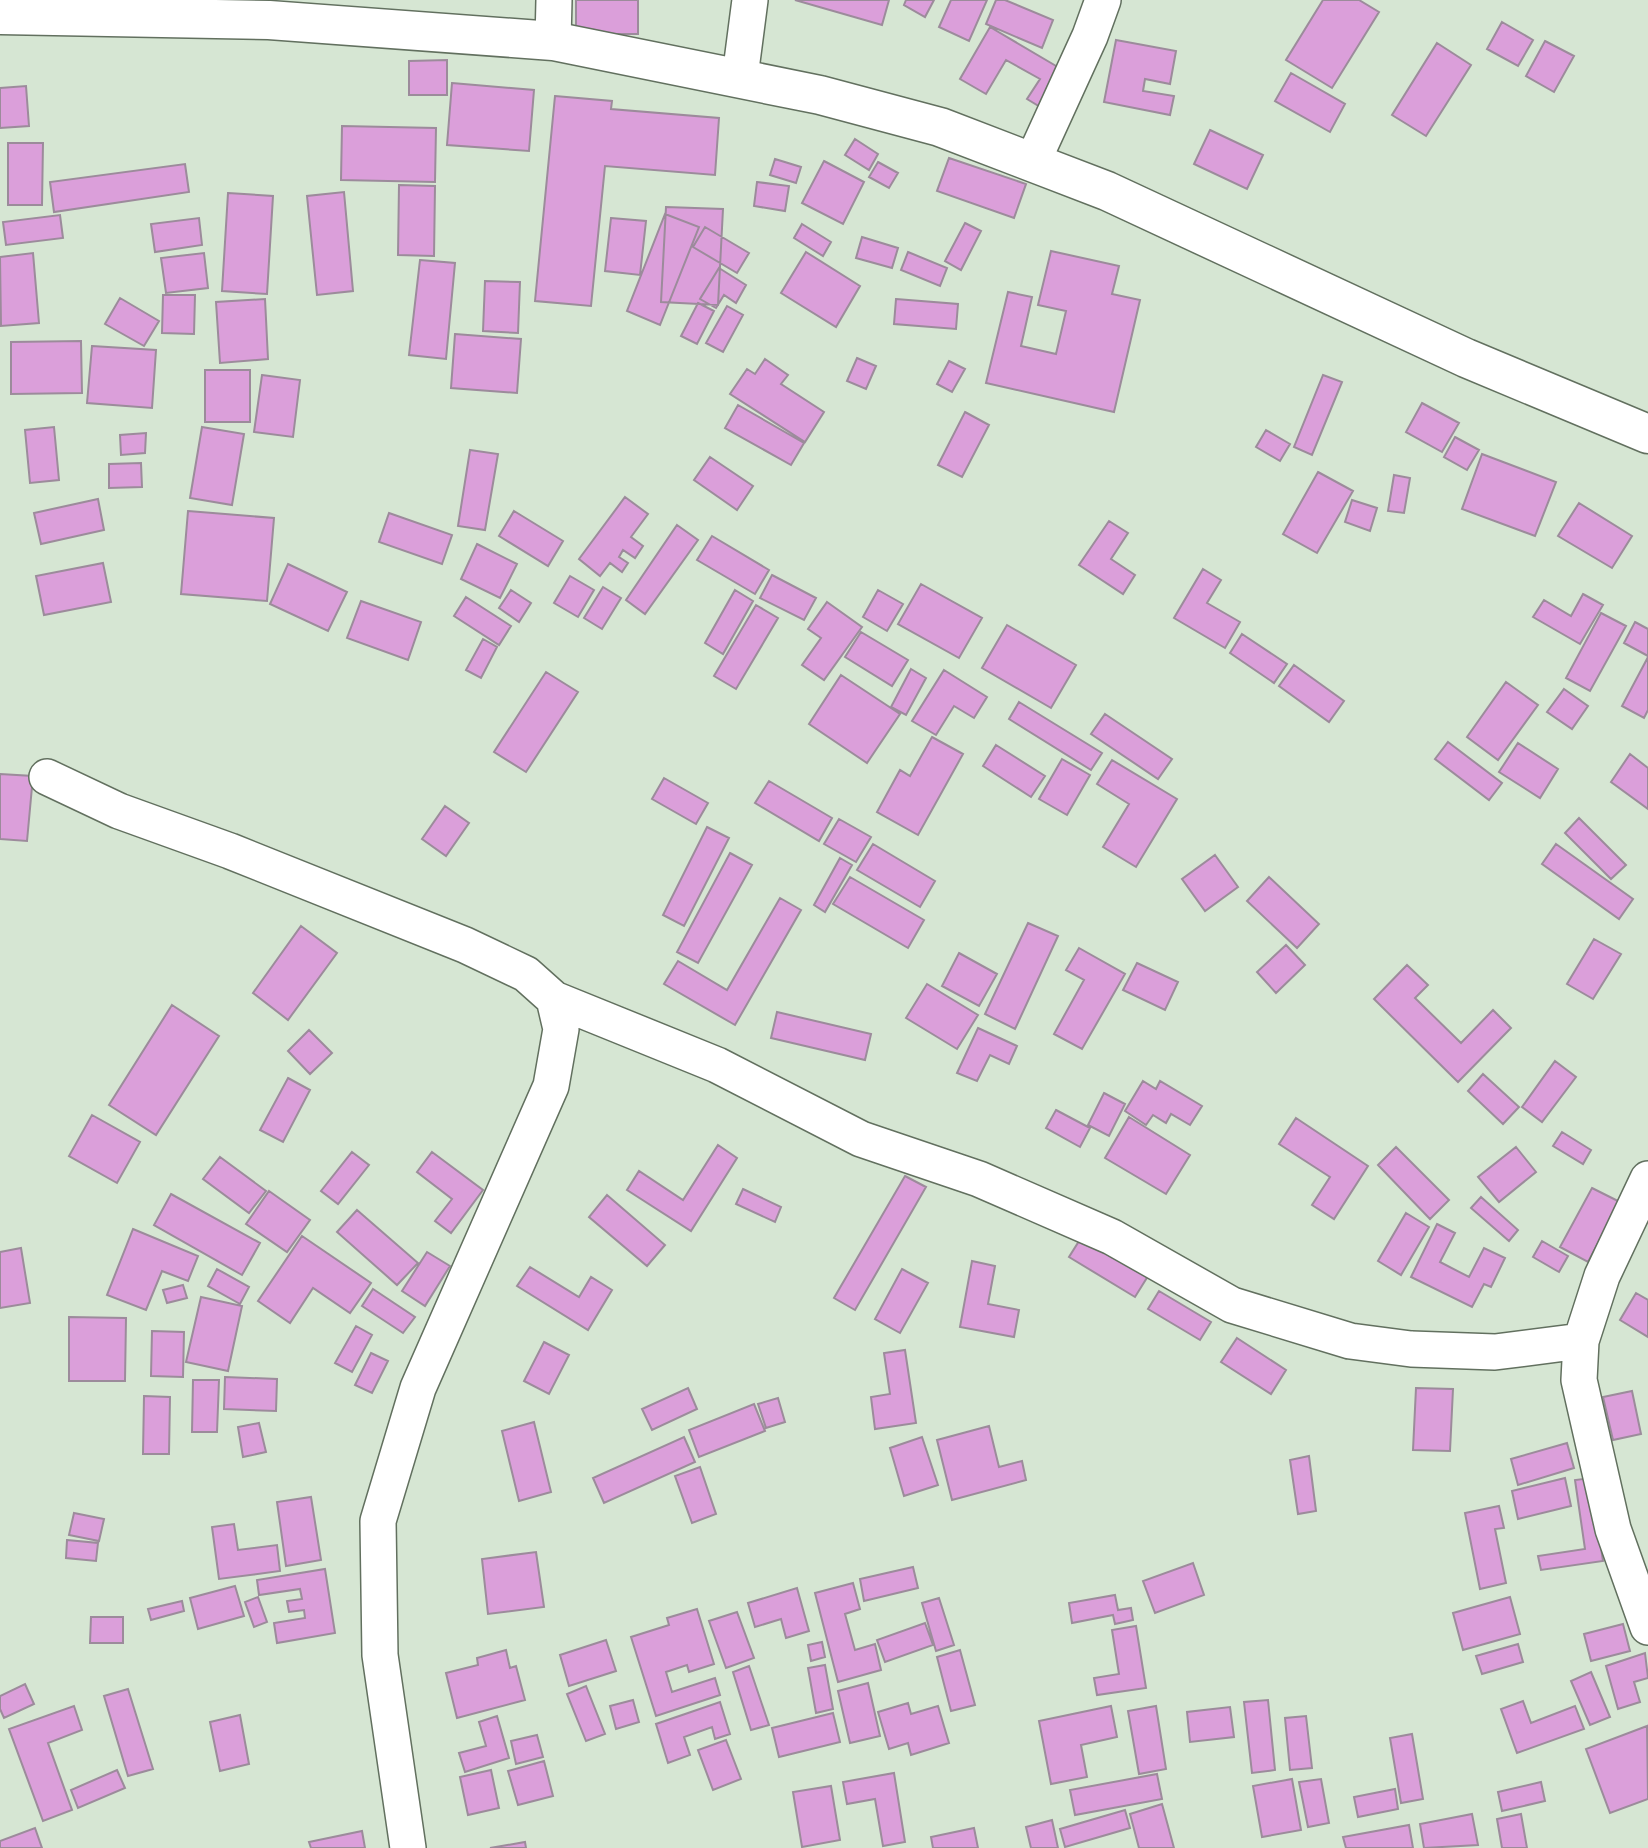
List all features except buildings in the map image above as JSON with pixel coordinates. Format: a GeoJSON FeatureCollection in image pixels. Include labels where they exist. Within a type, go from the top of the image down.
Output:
{"type":"FeatureCollection","features":[{"type":"Feature","properties":{"kind":"street"},"geometry":{"type":"LineString","coordinates":[[553,41],[554,0]]}},
{"type":"Feature","properties":{"kind":"street"},"geometry":{"type":"LineString","coordinates":[[740,77],[750,0]]}},
{"type":"Feature","properties":{"kind":"street"},"geometry":{"type":"LineString","coordinates":[[1032,163],[1090,36],[1103,0]]}},
{"type":"Feature","properties":{"kind":"street"},"geometry":{"type":"LineString","coordinates":[[0,15],[269,20],[553,41],[820,94],[940,127],[1107,191],[1466,358],[1648,434]]}},
{"type":"Feature","properties":{"kind":"street"},"geometry":{"type":"LineString","coordinates":[[47,778],[119,811],[230,851],[465,944],[526,974],[554,999],[717,1065],[861,1139],[979,1179],[1112,1237],[1232,1305],[1350,1341],[1411,1349],[1495,1352],[1581,1341]]}},
{"type":"Feature","properties":{"kind":"street"},"geometry":{"type":"LineString","coordinates":[[408,1848],[380,1655],[377,1521],[418,1388],[551,1086],[561,1029],[554,999]]}},
{"type":"Feature","properties":{"kind":"street"},"geometry":{"type":"LineString","coordinates":[[1648,1179],[1602,1276],[1581,1341],[1579,1380],[1613,1529],[1648,1627]]}}]}
